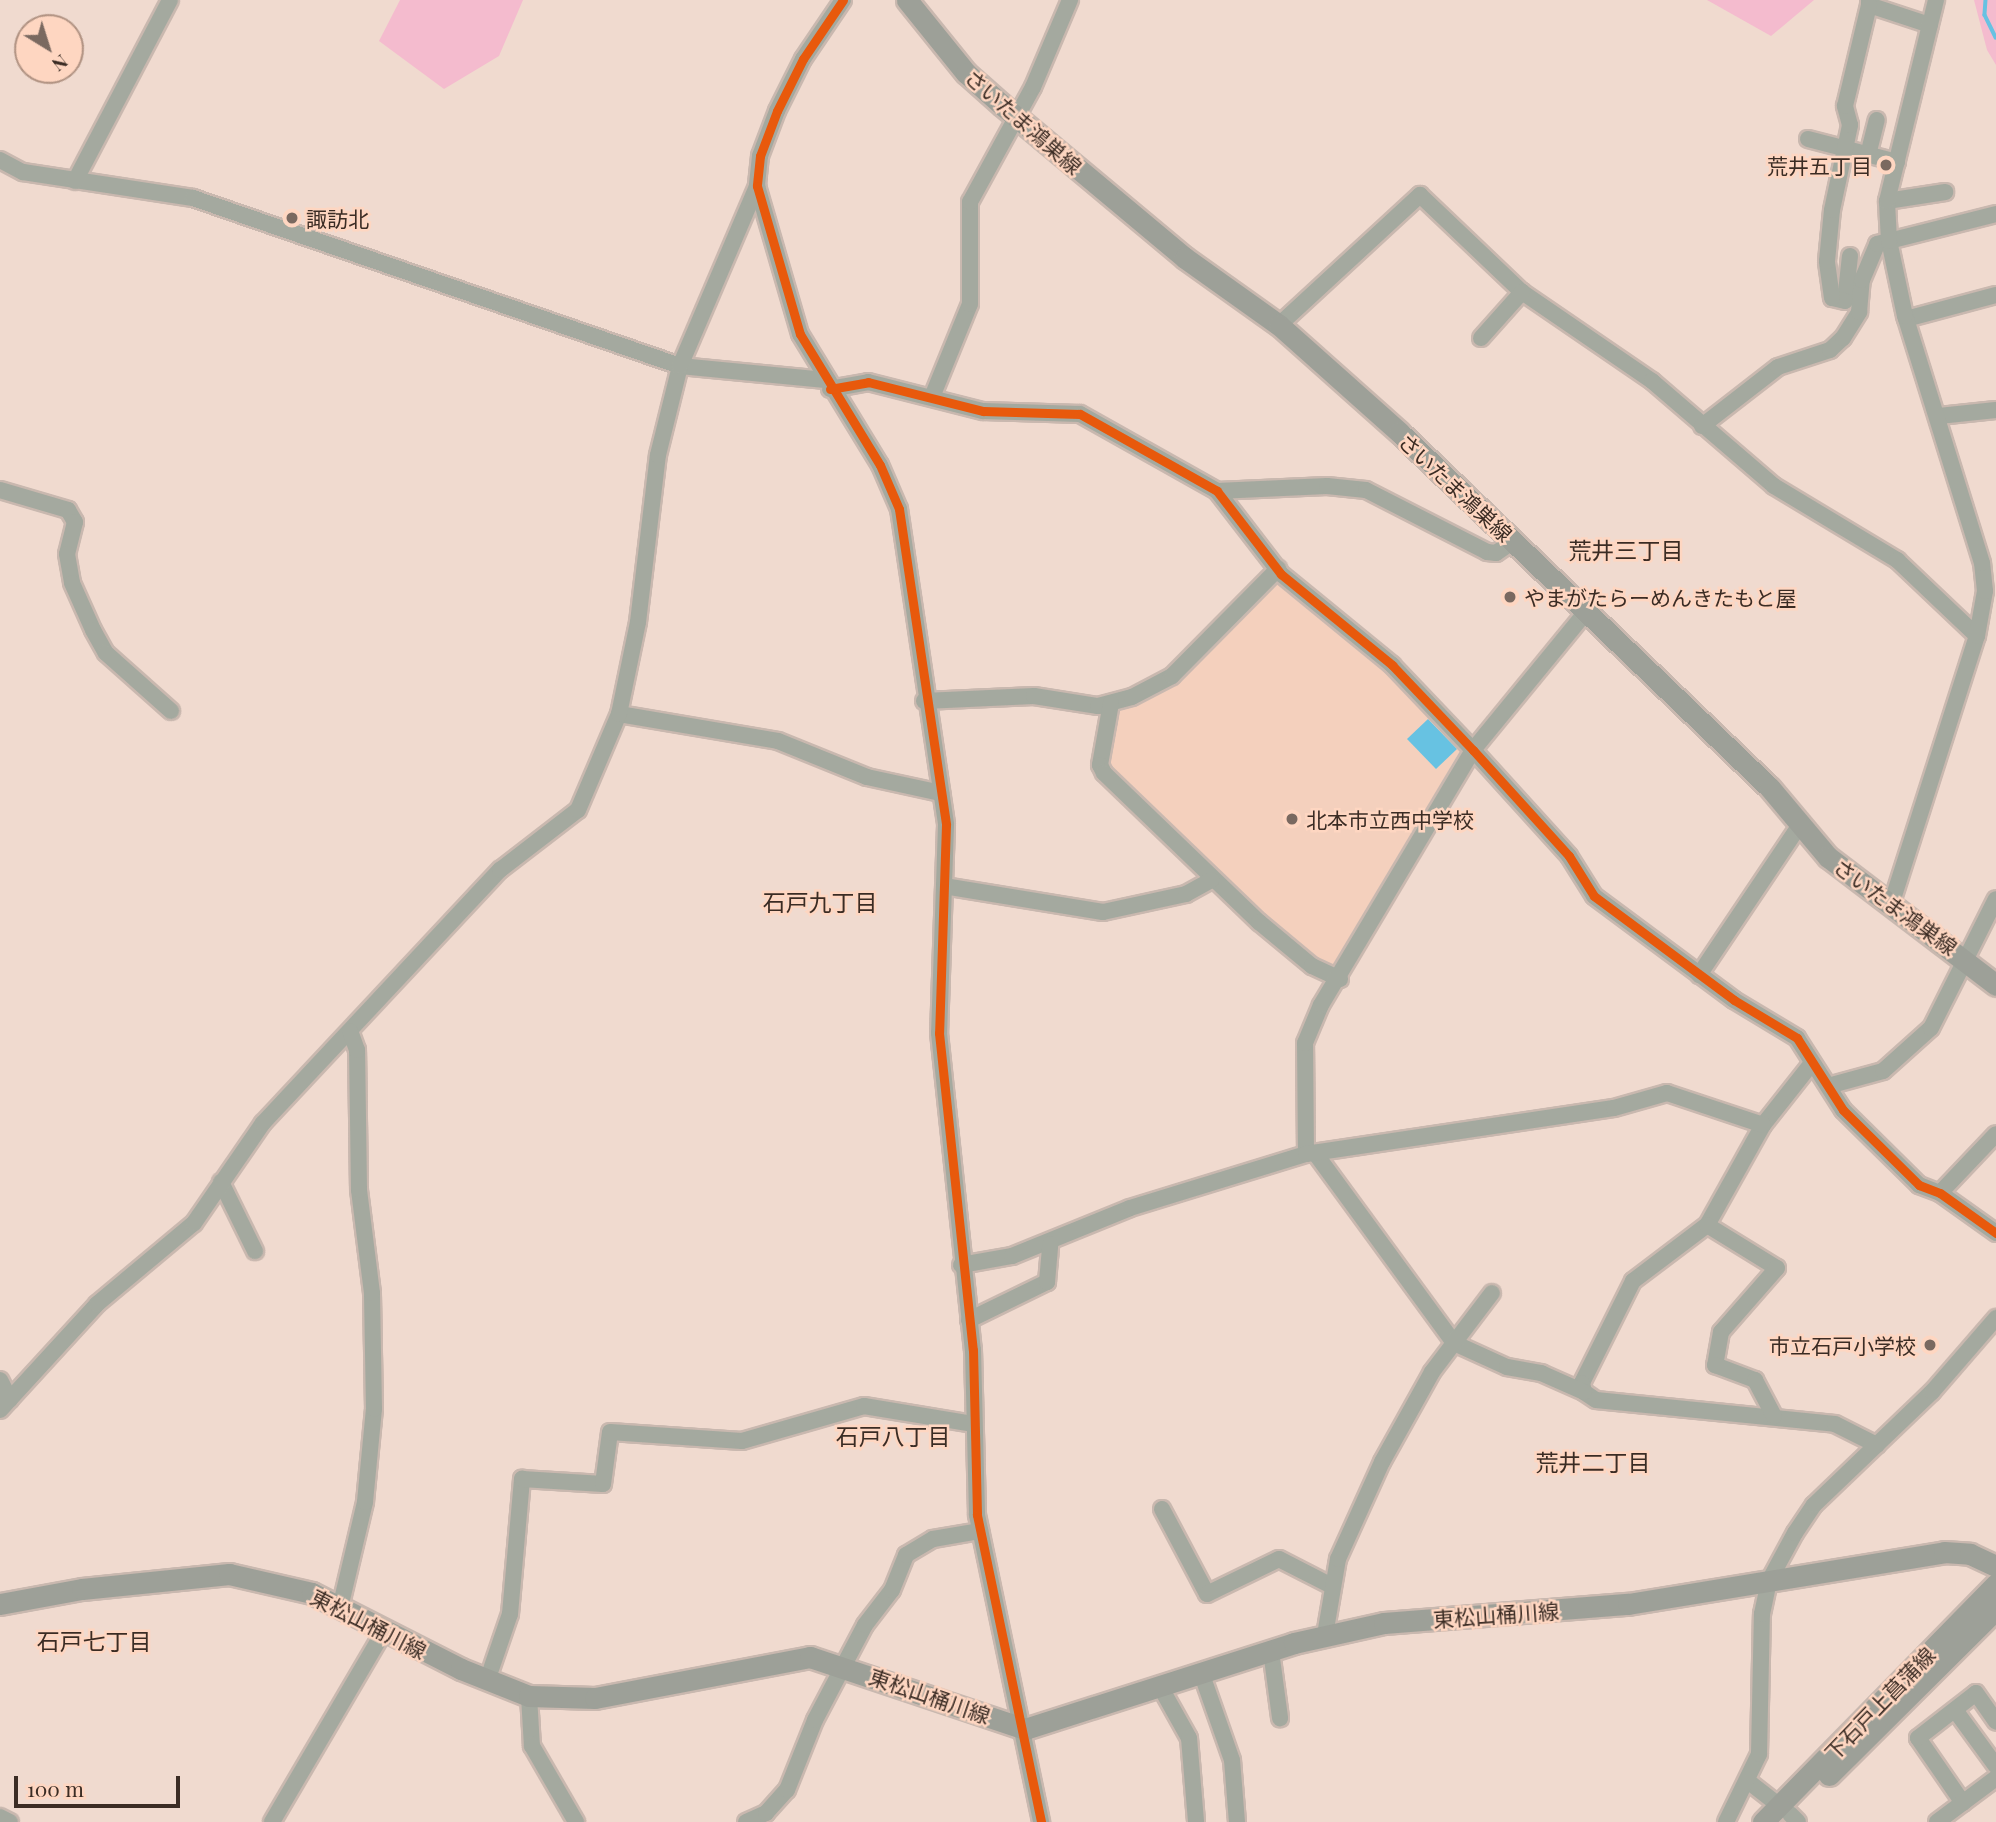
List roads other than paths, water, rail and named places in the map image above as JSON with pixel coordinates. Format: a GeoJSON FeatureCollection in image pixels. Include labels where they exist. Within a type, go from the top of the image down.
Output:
{"type":"FeatureCollection","features":[{"type":"Feature","properties":{"kind":"main road","name":"さいたま鴻巣線"},"geometry":{"type":"LineString","coordinates":[[907,0],[966,73],[1185,258],[1279,325],[1514,541],[1801,823],[1828,857],[1969,960],[1996,985]]}},
{"type":"Feature","properties":{"kind":"main road","name":"東松山桶川線"},"geometry":{"type":"LineString","coordinates":[[0,1604],[82,1589],[229,1574],[281,1582],[340,1608],[487,1681],[529,1696],[595,1698],[779,1659],[810,1657],[844,1665],[1025,1729],[1325,1635],[1384,1623],[1628,1604],[1944,1552],[1970,1554],[1996,1566]]}},
{"type":"Feature","properties":{"kind":"main road","name":"下石戸上菖蒲線"},"geometry":{"type":"LineString","coordinates":[[1788,1816],[1996,1584]]}},
{"type":"Feature","properties":{"kind":"main road","name":"下石戸上菖蒲線"},"geometry":{"type":"LineString","coordinates":[[1763,1822],[1788,1816],[1996,1609]]}},
{"type":"Feature","properties":{"kind":"street"},"geometry":{"type":"LineString","coordinates":[[75,181],[170,0]]}},
{"type":"Feature","properties":{"kind":"street"},"geometry":{"type":"LineString","coordinates":[[5,1405],[97,1304],[194,1223],[263,1123],[520,850],[561,827],[578,810],[619,714],[638,622],[658,454],[680,366],[757,186],[761,156],[777,111],[803,59],[843,0]]}},
{"type":"Feature","properties":{"kind":"street"},"geometry":{"type":"LineString","coordinates":[[932,397],[970,304],[970,202],[1015,116],[1070,0]]}},
{"type":"Feature","properties":{"kind":"street"},"geometry":{"type":"LineString","coordinates":[[1891,905],[1977,636],[1985,591],[1982,563],[1939,416],[1906,319],[1889,241],[1888,201],[1936,0]]}},
{"type":"Feature","properties":{"kind":"street"},"geometry":{"type":"LineString","coordinates":[[1827,261],[1850,260],[1845,301],[1832,298],[1827,261],[1847,149],[1845,106],[1869,3],[1898,7],[1930,25]]}},
{"type":"Feature","properties":{"kind":"street"},"geometry":{"type":"LineString","coordinates":[[1868,155],[1877,120]]}},
{"type":"Feature","properties":{"kind":"street"},"geometry":{"type":"LineString","coordinates":[[1808,139],[1897,162]]}},
{"type":"Feature","properties":{"kind":"street"},"geometry":{"type":"LineString","coordinates":[[0,160],[23,172],[206,202],[680,366],[827,385],[868,382],[982,411],[1080,414],[1217,491],[1278,569],[1392,665],[1473,750],[1569,856],[1594,896],[1699,975],[1797,1038],[1843,1110],[1919,1185],[1940,1193],[1996,1233]]}},
{"type":"Feature","properties":{"kind":"street"},"geometry":{"type":"LineString","coordinates":[[757,186],[800,334],[827,385],[880,465],[899,509],[924,701],[941,793],[944,886],[939,1033],[961,1265],[969,1320],[980,1531],[1025,1729],[1041,1822]]}},
{"type":"Feature","properties":{"kind":"street"},"geometry":{"type":"LineString","coordinates":[[1888,201],[1945,192]]}},
{"type":"Feature","properties":{"kind":"street"},"geometry":{"type":"LineString","coordinates":[[1279,325],[1420,195],[1522,292],[1652,381],[1774,486],[1897,560],[1977,636]]}},
{"type":"Feature","properties":{"kind":"street"},"geometry":{"type":"LineString","coordinates":[[1702,426],[1778,368],[1830,350],[1843,338],[1859,312],[1862,280],[1877,244],[1996,214]]}},
{"type":"Feature","properties":{"kind":"street"},"geometry":{"type":"LineString","coordinates":[[1482,338],[1522,292]]}},
{"type":"Feature","properties":{"kind":"street"},"geometry":{"type":"LineString","coordinates":[[1906,319],[1996,295]]}},
{"type":"Feature","properties":{"kind":"street"},"geometry":{"type":"LineString","coordinates":[[1939,416],[1996,410]]}},
{"type":"Feature","properties":{"kind":"street"},"geometry":{"type":"LineString","coordinates":[[1217,491],[1327,486],[1366,490],[1487,551],[1496,553],[1514,541]]}},
{"type":"Feature","properties":{"kind":"street"},"geometry":{"type":"LineString","coordinates":[[0,490],[68,510],[75,522],[67,554],[72,583],[93,630],[106,653],[171,711]]}},
{"type":"Feature","properties":{"kind":"street"},"geometry":{"type":"LineString","coordinates":[[924,701],[1034,696],[1098,706],[1111,703],[1172,676],[1278,569]]}},
{"type":"Feature","properties":{"kind":"street"},"geometry":{"type":"LineString","coordinates":[[1586,612],[1473,750],[1340,979],[1321,1005],[1305,1044],[1311,1154],[1454,1343],[1507,1367],[1541,1373],[1597,1399],[1835,1424],[1877,1445]]}},
{"type":"Feature","properties":{"kind":"street"},"geometry":{"type":"LineString","coordinates":[[1111,703],[1100,765],[1104,773],[1211,880],[1312,966],[1340,979]]}},
{"type":"Feature","properties":{"kind":"street"},"geometry":{"type":"LineString","coordinates":[[619,714],[778,741],[867,777],[941,793]]}},
{"type":"Feature","properties":{"kind":"street"},"geometry":{"type":"LineString","coordinates":[[1699,975],[1801,823]]}},
{"type":"Feature","properties":{"kind":"street"},"geometry":{"type":"LineString","coordinates":[[944,886],[1103,912],[1186,894],[1211,880]]}},
{"type":"Feature","properties":{"kind":"street"},"geometry":{"type":"LineString","coordinates":[[1828,1086],[1883,1071],[1904,1057],[1931,1028],[1969,960],[1996,899]]}},
{"type":"Feature","properties":{"kind":"street"},"geometry":{"type":"LineString","coordinates":[[340,1608],[349,1586],[365,1502],[374,1409],[372,1293],[359,1190],[357,1050],[350,1031]]}},
{"type":"Feature","properties":{"kind":"street"},"geometry":{"type":"LineString","coordinates":[[1584,1392],[1587,1372],[1633,1280],[1707,1225],[1763,1125],[1812,1063]]}},
{"type":"Feature","properties":{"kind":"street"},"geometry":{"type":"LineString","coordinates":[[961,1265],[1050,1244],[1130,1208],[1311,1154],[1614,1108],[1667,1093],[1763,1125]]}},
{"type":"Feature","properties":{"kind":"street"},"geometry":{"type":"LineString","coordinates":[[1940,1193],[1996,1134]]}},
{"type":"Feature","properties":{"kind":"street"},"geometry":{"type":"LineString","coordinates":[[221,1182],[255,1251]]}},
{"type":"Feature","properties":{"kind":"street"},"geometry":{"type":"LineString","coordinates":[[1707,1225],[1777,1268],[1721,1332],[1715,1365],[1755,1380],[1774,1416]]}},
{"type":"Feature","properties":{"kind":"street"},"geometry":{"type":"LineString","coordinates":[[969,1320],[1047,1282],[1050,1244]]}},
{"type":"Feature","properties":{"kind":"street"},"geometry":{"type":"LineString","coordinates":[[1325,1635],[1338,1559],[1382,1462],[1454,1343],[1492,1293]]}},
{"type":"Feature","properties":{"kind":"street"},"geometry":{"type":"LineString","coordinates":[[1726,1822],[1749,1782],[1759,1754],[1762,1614],[1769,1581],[1814,1505],[1877,1445],[1996,1318]]}},
{"type":"Feature","properties":{"kind":"street"},"geometry":{"type":"LineString","coordinates":[[0,1380],[5,1405]]}},
{"type":"Feature","properties":{"kind":"street"},"geometry":{"type":"LineString","coordinates":[[487,1681],[510,1614],[522,1479],[603,1484],[610,1432],[742,1441],[864,1406],[973,1424]]}},
{"type":"Feature","properties":{"kind":"street"},"geometry":{"type":"LineString","coordinates":[[1162,1509],[1207,1594],[1279,1559],[1332,1586]]}},
{"type":"Feature","properties":{"kind":"street"},"geometry":{"type":"LineString","coordinates":[[746,1822],[766,1813],[787,1790],[844,1665],[892,1590],[906,1555],[933,1539],[980,1531]]}},
{"type":"Feature","properties":{"kind":"street"},"geometry":{"type":"LineString","coordinates":[[272,1822],[384,1631]]}},
{"type":"Feature","properties":{"kind":"street"},"geometry":{"type":"LineString","coordinates":[[1271,1651],[1280,1718]]}},
{"type":"Feature","properties":{"kind":"street"},"geometry":{"type":"LineString","coordinates":[[1202,1675],[1232,1760],[1237,1822]]}},
{"type":"Feature","properties":{"kind":"street"},"geometry":{"type":"LineString","coordinates":[[1161,1688],[1189,1738],[1196,1822]]}},
{"type":"Feature","properties":{"kind":"street"},"geometry":{"type":"LineString","coordinates":[[1963,1803],[1918,1738],[1976,1693],[1996,1722]]}},
{"type":"Feature","properties":{"kind":"street"},"geometry":{"type":"LineString","coordinates":[[529,1696],[532,1746],[576,1822]]}},
{"type":"Feature","properties":{"kind":"street"},"geometry":{"type":"LineString","coordinates":[[1955,1710],[1996,1766]]}},
{"type":"Feature","properties":{"kind":"street"},"geometry":{"type":"LineString","coordinates":[[1937,1822],[1996,1778]]}},
{"type":"Feature","properties":{"kind":"street"},"geometry":{"type":"LineString","coordinates":[[1749,1782],[1788,1816]]}},
{"type":"Feature","properties":{"kind":"street"},"geometry":{"type":"LineString","coordinates":[[0,1817],[10,1822]]}},
{"type":"Feature","properties":{"kind":"water"},"geometry":{"type":"Polygon","coordinates":[[[1428,719],[1457,749],[1436,769],[1407,739],[1428,719]]]}},
{"type":"Feature","properties":{"kind":"waterway"},"geometry":{"type":"LineString","coordinates":[[1986,0],[1985,15],[1996,38]]}},
{"type":"Feature","properties":{"kind":"place","name":"荒井五丁目"},"geometry":{"type":"Point","coordinates":[1886,165]}},
{"type":"Feature","properties":{"kind":"place","name":"諏訪北"},"geometry":{"type":"Point","coordinates":[292,218]}},
{"type":"Feature","properties":{"kind":"place","name":"やまがたらーめんきたもと屋"},"geometry":{"type":"Point","coordinates":[1510,597]}},
{"type":"Feature","properties":{"kind":"place","name":"北本市立西中学校"},"geometry":{"type":"Point","coordinates":[1292,819]}},
{"type":"Feature","properties":{"kind":"place","name":"市立石戸小学校"},"geometry":{"type":"Point","coordinates":[1930,1345]}},
{"type":"Feature","properties":{"kind":"district","name":"荒井三丁目"},"geometry":{"type":"Point","coordinates":[1626,550]}},
{"type":"Feature","properties":{"kind":"district","name":"石戸九丁目"},"geometry":{"type":"Point","coordinates":[820,902]}},
{"type":"Feature","properties":{"kind":"district","name":"石戸八丁目"},"geometry":{"type":"Point","coordinates":[893,1436]}},
{"type":"Feature","properties":{"kind":"district","name":"荒井二丁目"},"geometry":{"type":"Point","coordinates":[1593,1462]}},
{"type":"Feature","properties":{"kind":"district","name":"石戸七丁目"},"geometry":{"type":"Point","coordinates":[94,1641]}}]}
